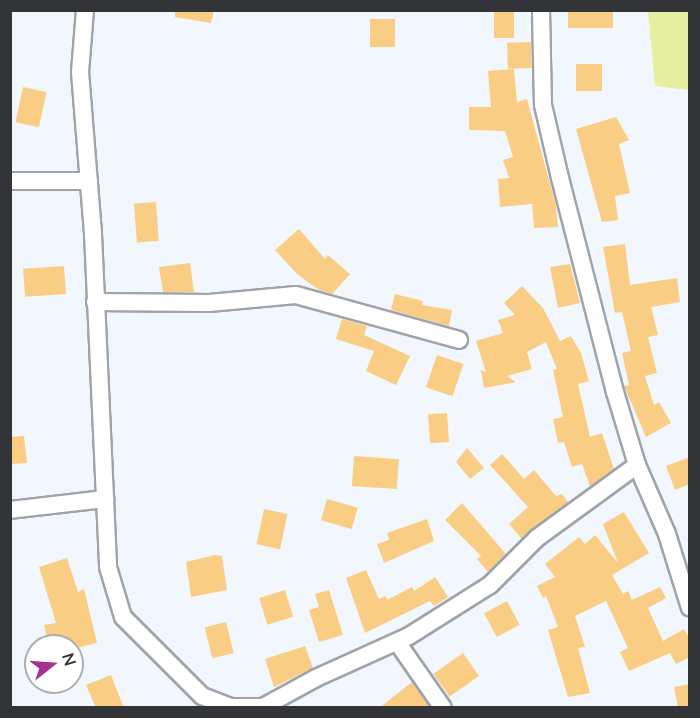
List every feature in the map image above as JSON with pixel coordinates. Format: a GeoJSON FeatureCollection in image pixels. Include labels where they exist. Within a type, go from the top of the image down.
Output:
{"type":"FeatureCollection","features":[{"type":"Feature","properties":{"kind":"street"},"geometry":{"type":"LineString","coordinates":[[85,10],[80,72],[89,182],[108,567],[123,617],[202,696],[230,707],[263,708],[316,678],[397,642],[490,585],[537,538],[637,465]]}},
{"type":"Feature","properties":{"kind":"street"},"geometry":{"type":"LineString","coordinates":[[541,10],[543,105],[615,392],[637,465],[668,534],[690,608]]}},
{"type":"Feature","properties":{"kind":"street"},"geometry":{"type":"LineString","coordinates":[[10,181],[89,182]]}},
{"type":"Feature","properties":{"kind":"street"},"geometry":{"type":"LineString","coordinates":[[95,302],[208,303],[296,296],[459,340]]}},
{"type":"Feature","properties":{"kind":"street"},"geometry":{"type":"LineString","coordinates":[[10,510],[105,499]]}},
{"type":"Feature","properties":{"kind":"street"},"geometry":{"type":"LineString","coordinates":[[397,642],[443,708]]}},
{"type":"Feature","properties":{"kind":"green space"},"geometry":{"type":"Polygon","coordinates":[[[648,11],[689,11],[689,90],[655,86],[648,11]]]}},
{"type":"Feature","properties":{"kind":"building"},"geometry":{"type":"Polygon","coordinates":[[[175,10],[214,10],[211,23],[175,17],[175,10]]]}},
{"type":"Feature","properties":{"kind":"building"},"geometry":{"type":"Polygon","coordinates":[[[494,10],[514,10],[514,38],[494,38],[494,10]]]}},
{"type":"Feature","properties":{"kind":"building"},"geometry":{"type":"Polygon","coordinates":[[[568,11],[613,11],[613,28],[568,28],[568,11]]]}},
{"type":"Feature","properties":{"kind":"building"},"geometry":{"type":"Polygon","coordinates":[[[370,19],[395,19],[395,47],[370,47],[370,19]]]}},
{"type":"Feature","properties":{"kind":"building"},"geometry":{"type":"Polygon","coordinates":[[[531,42],[532,68],[508,69],[507,43],[531,42]]]}},
{"type":"Feature","properties":{"kind":"building"},"geometry":{"type":"Polygon","coordinates":[[[576,64],[602,64],[602,91],[576,91],[576,64]]]}},
{"type":"Feature","properties":{"kind":"building"},"geometry":{"type":"Polygon","coordinates":[[[514,69],[517,102],[527,99],[556,206],[558,227],[534,228],[532,204],[500,207],[498,179],[509,178],[503,160],[513,157],[505,131],[469,130],[469,107],[491,107],[488,71],[514,69]]]}},
{"type":"Feature","properties":{"kind":"building"},"geometry":{"type":"Polygon","coordinates":[[[23,87],[46,92],[39,127],[16,122],[23,87]]]}},
{"type":"Feature","properties":{"kind":"building"},"geometry":{"type":"Polygon","coordinates":[[[616,117],[629,140],[619,144],[630,193],[615,196],[618,220],[602,222],[576,129],[616,117]]]}},
{"type":"Feature","properties":{"kind":"building"},"geometry":{"type":"Polygon","coordinates":[[[156,202],[159,241],[137,242],[134,204],[156,202]]]}},
{"type":"Feature","properties":{"kind":"building"},"geometry":{"type":"Polygon","coordinates":[[[299,229],[325,259],[328,255],[350,274],[332,294],[319,290],[297,274],[275,250],[299,229]]]}},
{"type":"Feature","properties":{"kind":"building"},"geometry":{"type":"Polygon","coordinates":[[[625,244],[630,285],[677,278],[680,302],[651,307],[658,335],[648,337],[657,373],[645,376],[654,405],[659,402],[671,423],[646,437],[624,386],[629,385],[622,353],[631,351],[622,312],[615,313],[603,247],[625,244]]]}},
{"type":"Feature","properties":{"kind":"building"},"geometry":{"type":"Polygon","coordinates":[[[190,263],[194,292],[163,292],[159,267],[190,263]]]}},
{"type":"Feature","properties":{"kind":"building"},"geometry":{"type":"Polygon","coordinates":[[[570,264],[580,303],[558,308],[550,267],[570,264]]]}},
{"type":"Feature","properties":{"kind":"building"},"geometry":{"type":"Polygon","coordinates":[[[64,266],[66,294],[25,297],[23,269],[64,266]]]}},
{"type":"Feature","properties":{"kind":"building"},"geometry":{"type":"Polygon","coordinates":[[[522,286],[543,308],[560,341],[571,336],[581,353],[589,381],[578,384],[590,437],[602,433],[614,469],[590,486],[582,464],[572,467],[564,442],[558,443],[553,419],[563,417],[553,370],[557,369],[546,342],[527,352],[532,369],[507,376],[516,382],[484,388],[481,370],[486,372],[476,341],[503,333],[498,320],[515,315],[504,303],[522,286]]]}},
{"type":"Feature","properties":{"kind":"building"},"geometry":{"type":"Polygon","coordinates":[[[395,294],[423,301],[422,305],[452,310],[449,326],[391,310],[395,294]]]}},
{"type":"Feature","properties":{"kind":"building"},"geometry":{"type":"Polygon","coordinates":[[[342,319],[367,326],[364,335],[410,356],[396,385],[366,371],[374,351],[336,339],[342,319]]]}},
{"type":"Feature","properties":{"kind":"building"},"geometry":{"type":"Polygon","coordinates":[[[437,355],[463,364],[452,396],[426,387],[437,355]]]}},
{"type":"Feature","properties":{"kind":"building"},"geometry":{"type":"Polygon","coordinates":[[[447,413],[449,442],[430,443],[428,414],[447,413]]]}},
{"type":"Feature","properties":{"kind":"building"},"geometry":{"type":"Polygon","coordinates":[[[24,436],[27,463],[10,464],[10,437],[24,436]]]}},
{"type":"Feature","properties":{"kind":"building"},"geometry":{"type":"Polygon","coordinates":[[[467,448],[484,468],[470,479],[456,462],[467,448]]]}},
{"type":"Feature","properties":{"kind":"building"},"geometry":{"type":"Polygon","coordinates":[[[502,454],[524,479],[534,470],[556,496],[562,494],[568,502],[522,539],[509,524],[528,507],[490,465],[502,454]]]}},
{"type":"Feature","properties":{"kind":"building"},"geometry":{"type":"Polygon","coordinates":[[[354,456],[399,459],[397,489],[352,486],[354,456]]]}},
{"type":"Feature","properties":{"kind":"building"},"geometry":{"type":"Polygon","coordinates":[[[690,457],[690,484],[675,490],[666,466],[690,457]]]}},
{"type":"Feature","properties":{"kind":"building"},"geometry":{"type":"Polygon","coordinates":[[[327,499],[358,508],[352,529],[321,520],[327,499]]]}},
{"type":"Feature","properties":{"kind":"building"},"geometry":{"type":"Polygon","coordinates":[[[462,503],[506,554],[488,572],[477,559],[481,556],[445,520],[462,503]]]}},
{"type":"Feature","properties":{"kind":"building"},"geometry":{"type":"Polygon","coordinates":[[[264,509],[287,514],[280,549],[257,544],[264,509]]]}},
{"type":"Feature","properties":{"kind":"building"},"geometry":{"type":"Polygon","coordinates":[[[624,512],[649,553],[612,575],[623,594],[628,591],[632,600],[660,587],[666,598],[648,608],[663,641],[684,629],[690,639],[690,657],[676,664],[670,653],[629,671],[620,652],[628,648],[606,601],[575,616],[585,647],[578,648],[590,693],[568,697],[548,630],[558,627],[546,596],[543,598],[537,586],[555,577],[545,564],[579,537],[585,544],[595,535],[618,563],[603,524],[624,512]]]}},
{"type":"Feature","properties":{"kind":"building"},"geometry":{"type":"Polygon","coordinates":[[[427,519],[434,541],[384,563],[377,544],[389,540],[387,533],[427,519]]]}},
{"type":"Feature","properties":{"kind":"building"},"geometry":{"type":"Polygon","coordinates":[[[215,555],[222,556],[227,590],[191,597],[186,562],[215,555]]]}},
{"type":"Feature","properties":{"kind":"building"},"geometry":{"type":"Polygon","coordinates":[[[67,558],[78,592],[84,589],[97,643],[84,646],[84,634],[46,634],[44,625],[56,623],[39,567],[67,558]]]}},
{"type":"Feature","properties":{"kind":"building"},"geometry":{"type":"Polygon","coordinates":[[[366,570],[379,599],[386,596],[387,600],[412,587],[414,591],[435,577],[448,597],[434,606],[430,601],[365,633],[346,578],[366,570]]]}},
{"type":"Feature","properties":{"kind":"building"},"geometry":{"type":"Polygon","coordinates":[[[285,590],[293,617],[267,625],[259,598],[285,590]]]}},
{"type":"Feature","properties":{"kind":"building"},"geometry":{"type":"Polygon","coordinates":[[[329,590],[343,635],[319,642],[309,610],[319,607],[315,594],[329,590]]]}},
{"type":"Feature","properties":{"kind":"building"},"geometry":{"type":"Polygon","coordinates":[[[507,601],[520,625],[497,637],[484,613],[507,601]]]}},
{"type":"Feature","properties":{"kind":"building"},"geometry":{"type":"Polygon","coordinates":[[[226,622],[234,653],[212,658],[205,627],[226,622]]]}},
{"type":"Feature","properties":{"kind":"building"},"geometry":{"type":"Polygon","coordinates":[[[305,646],[313,668],[274,687],[265,659],[305,646]]]}},
{"type":"Feature","properties":{"kind":"building"},"geometry":{"type":"Polygon","coordinates":[[[463,653],[479,676],[450,697],[434,674],[463,653]]]}},
{"type":"Feature","properties":{"kind":"building"},"geometry":{"type":"Polygon","coordinates":[[[111,675],[124,708],[96,708],[86,685],[111,675]]]}},
{"type":"Feature","properties":{"kind":"building"},"geometry":{"type":"Polygon","coordinates":[[[412,682],[430,708],[379,708],[412,682]]]}},
{"type":"Feature","properties":{"kind":"building"},"geometry":{"type":"Polygon","coordinates":[[[690,684],[690,708],[678,708],[674,687],[690,684]]]}}]}
